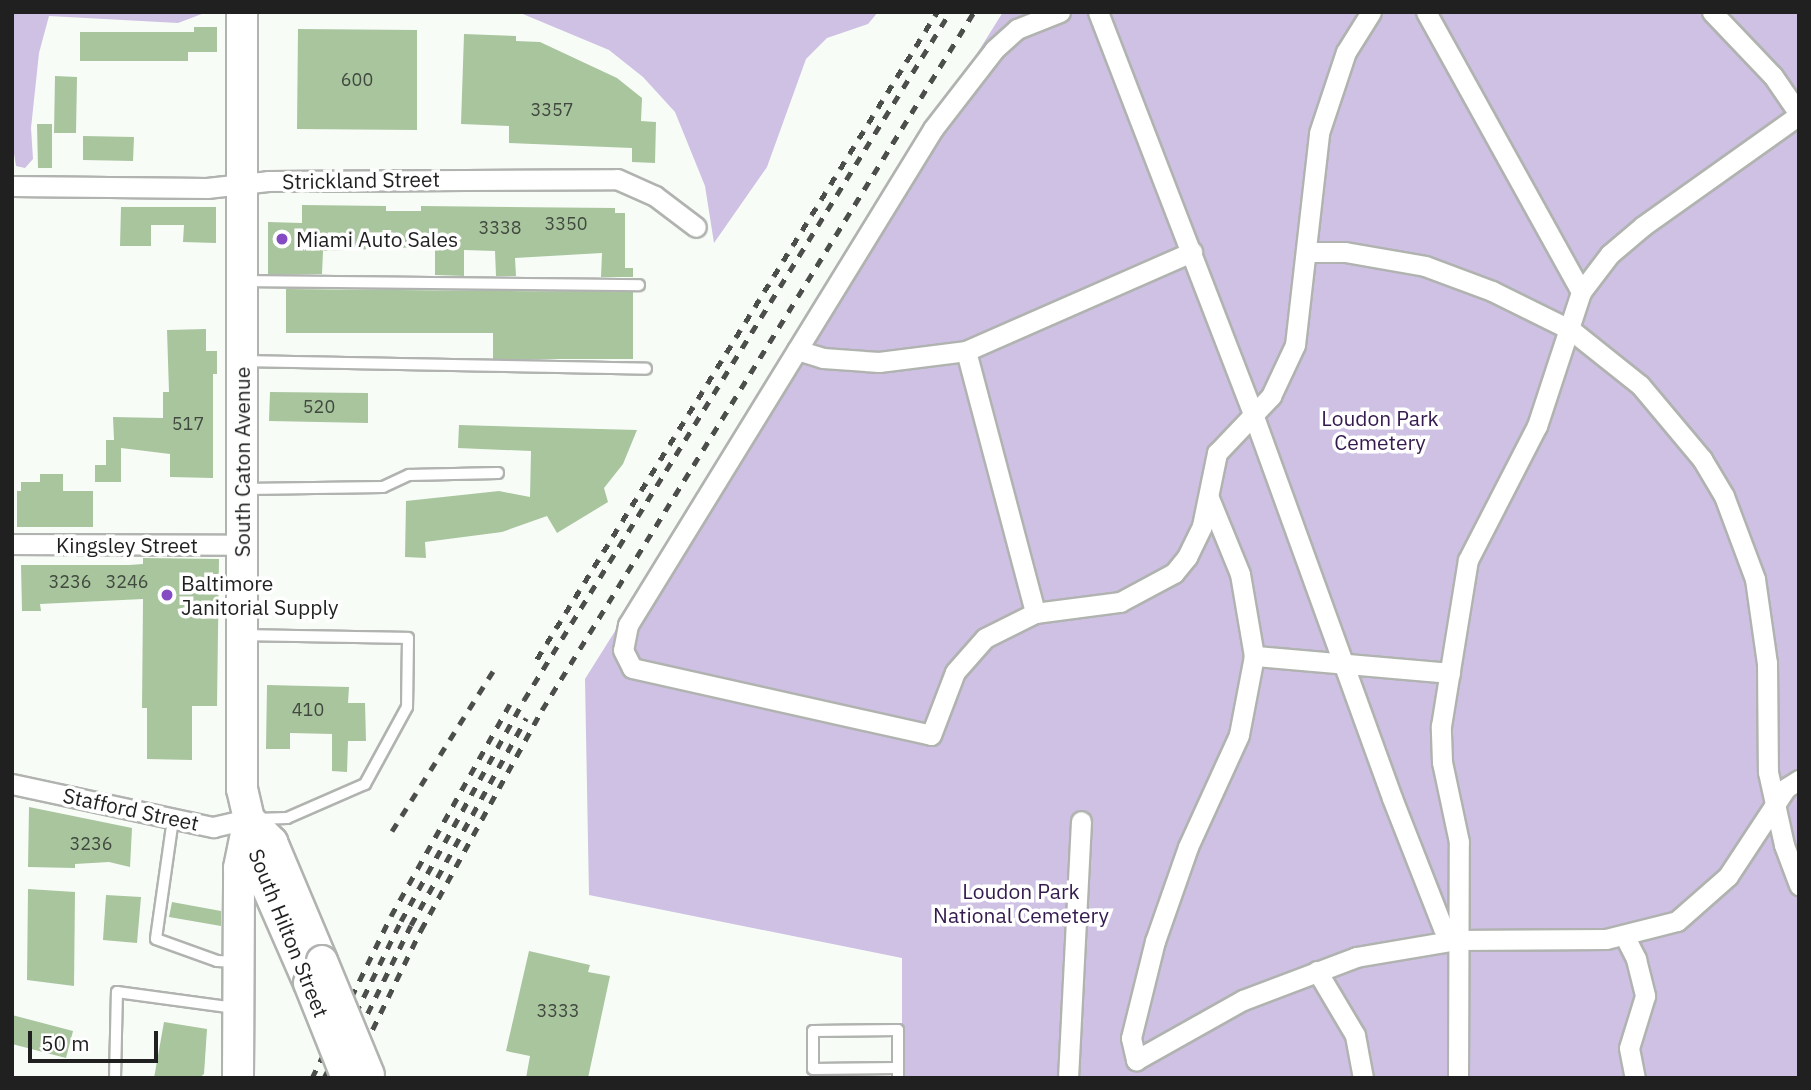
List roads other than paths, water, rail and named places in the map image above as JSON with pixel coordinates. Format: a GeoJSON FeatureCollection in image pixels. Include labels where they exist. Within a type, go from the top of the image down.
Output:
{"type":"FeatureCollection","features":[{"type":"Feature","properties":{"kind":"main road","name":"South Caton Avenue"},"geometry":{"type":"LineString","coordinates":[[238,1078],[239,868],[249,820],[242,789],[242,12]]}},
{"type":"Feature","properties":{"kind":"main road","name":"South Hilton Street"},"geometry":{"type":"LineString","coordinates":[[249,820],[272,842],[316,972],[362,1077]]}},
{"type":"Feature","properties":{"kind":"street"},"geometry":{"type":"LineString","coordinates":[[1060,12],[1017,29],[977,70],[933,129],[628,625],[623,650],[632,668],[931,735],[946,690],[968,654],[1006,624],[1035,613],[1120,603],[1158,585],[1181,565],[1196,541],[1207,512],[1207,494],[1217,453],[1283,379],[1295,345],[1309,252],[1312,180],[1319,133],[1346,52],[1371,12]]}},
{"type":"Feature","properties":{"kind":"street"},"geometry":{"type":"LineString","coordinates":[[1098,12],[1192,252],[1443,928],[1455,940]]}},
{"type":"Feature","properties":{"kind":"street"},"geometry":{"type":"LineString","coordinates":[[1426,12],[1581,292]]}},
{"type":"Feature","properties":{"kind":"street"},"geometry":{"type":"LineString","coordinates":[[1458,1078],[1455,940],[1460,842],[1443,762],[1441,726],[1468,560],[1537,426],[1571,330],[1581,292],[1610,254],[1643,226],[1799,115],[1773,76],[1712,12]]}},
{"type":"Feature","properties":{"kind":"street","name":"Strickland Street"},"geometry":{"type":"LineString","coordinates":[[12,186],[617,179],[646,191],[696,227]]}},
{"type":"Feature","properties":{"kind":"street"},"geometry":{"type":"LineString","coordinates":[[797,350],[823,358],[879,362],[966,351],[1192,252]]}},
{"type":"Feature","properties":{"kind":"street"},"geometry":{"type":"LineString","coordinates":[[1309,252],[1345,252],[1426,266],[1492,291],[1571,330],[1640,385],[1702,458],[1724,496],[1755,579],[1767,663],[1766,744],[1774,807],[1799,885]]}},
{"type":"Feature","properties":{"kind":"street"},"geometry":{"type":"LineString","coordinates":[[966,351],[1035,613]]}},
{"type":"Feature","properties":{"kind":"street"},"geometry":{"type":"LineString","coordinates":[[1207,494],[1240,574],[1254,656],[1247,709],[1239,735],[1188,847],[1152,953],[1131,1038],[1134,1069],[1243,1000],[1356,957],[1455,940],[1625,937],[1676,921],[1703,902],[1759,835],[1786,788],[1799,780]]}},
{"type":"Feature","properties":{"kind":"street","name":"Kingsley Street"},"geometry":{"type":"LineString","coordinates":[[12,544],[242,545]]}},
{"type":"Feature","properties":{"kind":"street"},"geometry":{"type":"LineString","coordinates":[[1254,656],[1450,673]]}},
{"type":"Feature","properties":{"kind":"street","name":"Stafford Street"},"geometry":{"type":"LineString","coordinates":[[12,784],[213,828],[249,820]]}},
{"type":"Feature","properties":{"kind":"street"},"geometry":{"type":"LineString","coordinates":[[1068,1078],[1080,821]]}},
{"type":"Feature","properties":{"kind":"street"},"geometry":{"type":"LineString","coordinates":[[1625,937],[1636,959],[1645,996],[1629,1048],[1635,1078]]}},
{"type":"Feature","properties":{"kind":"street"},"geometry":{"type":"LineString","coordinates":[[1317,971],[1354,1035],[1363,1078]]}},
{"type":"Feature","properties":{"kind":"lane"},"geometry":{"type":"LineString","coordinates":[[242,281],[639,285]]}},
{"type":"Feature","properties":{"kind":"lane"},"geometry":{"type":"LineString","coordinates":[[242,361],[646,369]]}},
{"type":"Feature","properties":{"kind":"lane"},"geometry":{"type":"LineString","coordinates":[[242,489],[383,487],[409,475],[498,473]]}},
{"type":"Feature","properties":{"kind":"lane"},"geometry":{"type":"LineString","coordinates":[[242,635],[408,638],[407,707],[365,784],[287,817],[249,820]]}},
{"type":"Feature","properties":{"kind":"lane"},"geometry":{"type":"LineString","coordinates":[[173,819],[156,939],[217,961],[239,962]]}},
{"type":"Feature","properties":{"kind":"lane"},"geometry":{"type":"LineString","coordinates":[[115,1078],[117,992],[239,1009]]}},
{"type":"Feature","properties":{"kind":"lane"},"geometry":{"type":"LineString","coordinates":[[898,1030],[898,1073],[814,1069],[813,1031],[898,1030]]}},
{"type":"Feature","properties":{"kind":"railway"},"geometry":{"type":"LineString","coordinates":[[537,659],[937,12]]}},
{"type":"Feature","properties":{"kind":"railway"},"geometry":{"type":"LineString","coordinates":[[324,1078],[401,921],[524,700],[950,12]]}},
{"type":"Feature","properties":{"kind":"railway"},"geometry":{"type":"LineString","coordinates":[[349,1078],[421,930],[542,710],[974,12]]}},
{"type":"Feature","properties":{"kind":"railway"},"geometry":{"type":"LineString","coordinates":[[392,831],[495,668]]}},
{"type":"Feature","properties":{"kind":"railway"},"geometry":{"type":"LineString","coordinates":[[312,1078],[391,916],[510,704]]}},
{"type":"Feature","properties":{"kind":"railway"},"geometry":{"type":"LineString","coordinates":[[336,1078],[411,925],[526,718]]}},
{"type":"Feature","properties":{"kind":"place","name":"Miami Auto Sales"},"geometry":{"type":"Point","coordinates":[282,239]}},
{"type":"Feature","properties":{"kind":"place","name":"Baltimore Janitorial Supply"},"geometry":{"type":"Point","coordinates":[167,595]}},
{"type":"Feature","properties":{"kind":"park label","name":"Loudon Park Cemetery"},"geometry":{"type":"Point","coordinates":[1380,430]}},
{"type":"Feature","properties":{"kind":"park label","name":"Loudon Park National Cemetery"},"geometry":{"type":"Point","coordinates":[1021,903]}}]}
